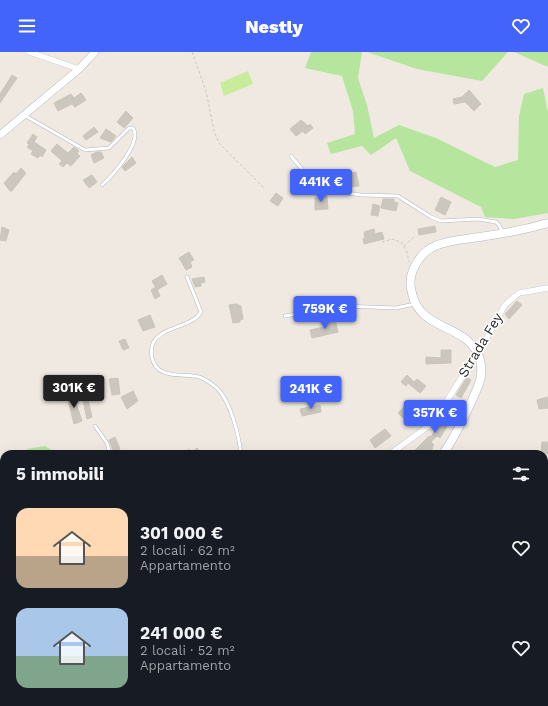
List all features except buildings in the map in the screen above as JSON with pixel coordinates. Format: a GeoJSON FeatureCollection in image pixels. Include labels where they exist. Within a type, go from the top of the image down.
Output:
{"type":"FeatureCollection","features":[{"type":"Feature","properties":{"kind":"main road"},"geometry":{"type":"LineString","coordinates":[[446,450],[479,384],[482,366],[477,353],[462,335],[433,322],[421,312],[415,304],[411,287],[412,272],[422,255],[433,247],[451,241],[503,233],[548,223]]}},
{"type":"Feature","properties":{"kind":"street"},"geometry":{"type":"LineString","coordinates":[[29,52],[78,69]]}},
{"type":"Feature","properties":{"kind":"street"},"geometry":{"type":"LineString","coordinates":[[0,135],[78,69],[95,52]]}},
{"type":"Feature","properties":{"kind":"street","name":"Strada Fey"},"geometry":{"type":"LineString","coordinates":[[396,450],[430,425],[436,418],[477,353],[504,305],[519,293],[548,288]]}},
{"type":"Feature","properties":{"kind":"lane"},"geometry":{"type":"LineString","coordinates":[[24,115],[85,150],[109,148],[129,128],[133,128],[135,135],[125,159],[120,167],[102,185]]}},
{"type":"Feature","properties":{"kind":"lane"},"geometry":{"type":"LineString","coordinates":[[291,156],[312,180],[333,191],[361,195],[398,196],[436,220],[485,220],[499,224],[503,233]]}},
{"type":"Feature","properties":{"kind":"lane"},"geometry":{"type":"LineString","coordinates":[[187,277],[201,312],[195,318],[158,336],[152,346],[154,364],[157,368],[168,374],[198,377],[210,382],[218,389],[224,397],[239,436],[240,450]]}},
{"type":"Feature","properties":{"kind":"lane"},"geometry":{"type":"LineString","coordinates":[[285,316],[342,306],[396,308],[415,304]]}},
{"type":"Feature","properties":{"kind":"lane"},"geometry":{"type":"LineString","coordinates":[[95,426],[107,443],[109,450]]}},
{"type":"Feature","properties":{"kind":"path"},"geometry":{"type":"LineString","coordinates":[[192,52],[206,90],[214,131],[219,142],[264,188]]}},
{"type":"Feature","properties":{"kind":"path"},"geometry":{"type":"LineString","coordinates":[[404,246],[415,236]]}},
{"type":"Feature","properties":{"kind":"path"},"geometry":{"type":"LineString","coordinates":[[382,242],[396,240],[404,246],[412,272]]}},
{"type":"Feature","properties":{"kind":"green space"},"geometry":{"type":"Polygon","coordinates":[[[311,52],[362,52],[358,78],[367,105],[374,138],[399,125],[436,138],[495,167],[518,160],[519,116],[524,94],[543,88],[548,113],[548,213],[514,219],[485,217],[481,207],[410,171],[396,138],[371,155],[362,146],[331,154],[327,143],[355,134],[353,111],[342,76],[305,68],[311,52]]]}},
{"type":"Feature","properties":{"kind":"green space"},"geometry":{"type":"Polygon","coordinates":[[[367,52],[508,52],[482,81],[417,69],[367,52]]]}},
{"type":"Feature","properties":{"kind":"green space"},"geometry":{"type":"Polygon","coordinates":[[[514,52],[548,52],[548,67],[514,52]]]}},
{"type":"Feature","properties":{"kind":"green space"},"geometry":{"type":"Polygon","coordinates":[[[248,71],[253,84],[224,96],[220,83],[248,71]]]}},
{"type":"Feature","properties":{"kind":"green space"},"geometry":{"type":"Polygon","coordinates":[[[45,446],[51,450],[26,450],[45,446]]]}}]}
